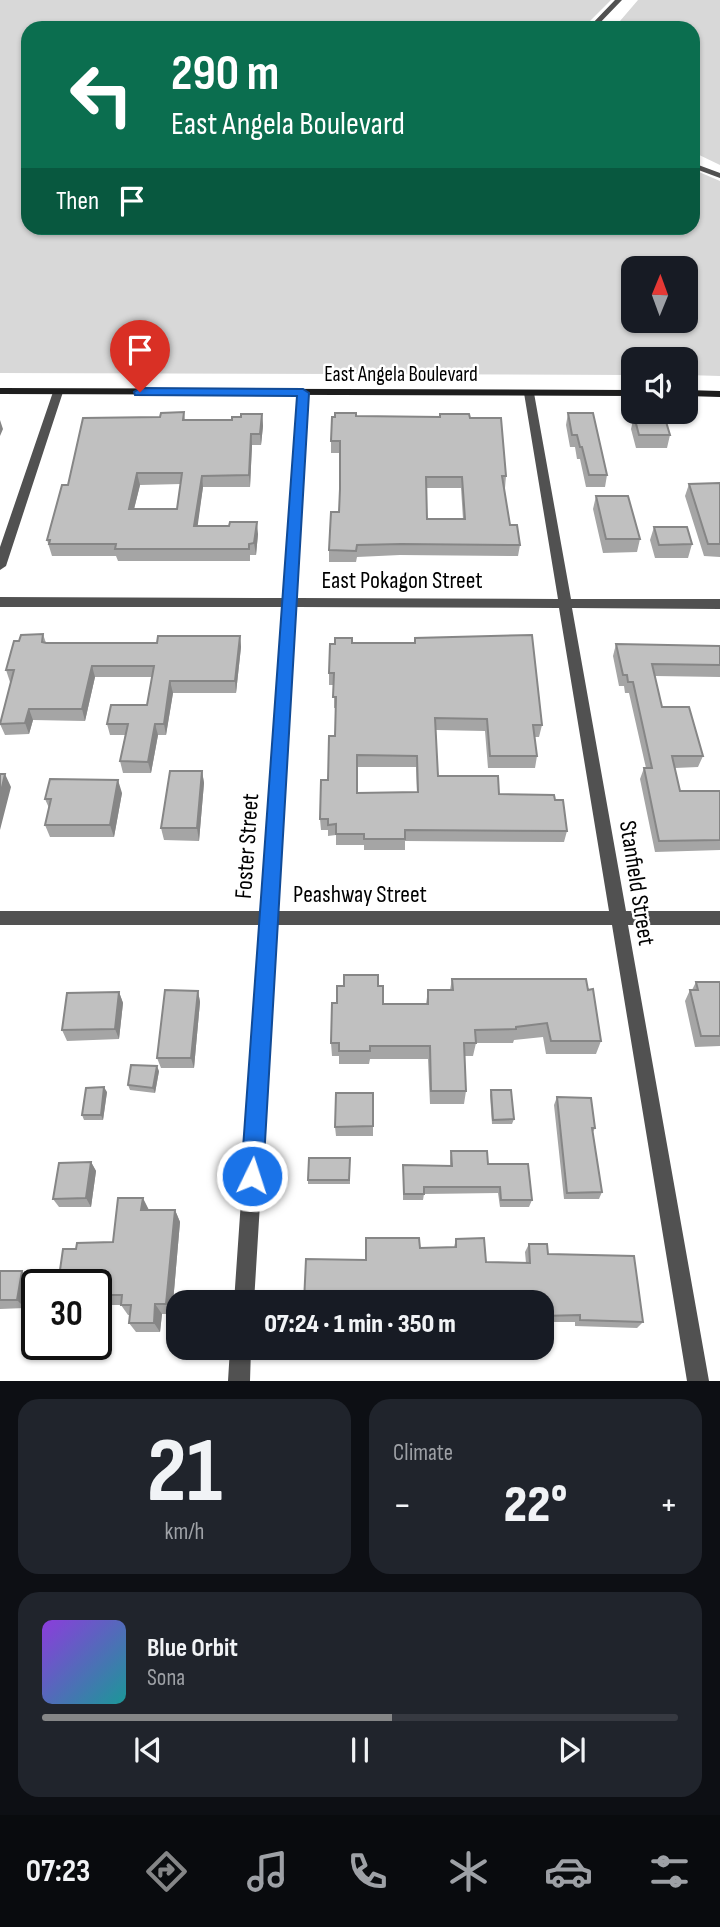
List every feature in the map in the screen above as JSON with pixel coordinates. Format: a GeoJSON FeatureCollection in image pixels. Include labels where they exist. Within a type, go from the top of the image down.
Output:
{"type":"FeatureCollection","features":[{"type":"Feature","properties":{"kind":"main road","name":"East Angela Boulevard"},"geometry":{"type":"LineString","coordinates":[[0,391],[621,393]]}},
{"type":"Feature","properties":{"kind":"main road"},"geometry":{"type":"LineString","coordinates":[[698,394],[720,394]]}},
{"type":"Feature","properties":{"kind":"street"},"geometry":{"type":"LineString","coordinates":[[598,21],[619,0]]}},
{"type":"Feature","properties":{"kind":"street"},"geometry":{"type":"LineString","coordinates":[[700,168],[720,176]]}},
{"type":"Feature","properties":{"kind":"street"},"geometry":{"type":"LineString","coordinates":[[0,566],[58,392]]}},
{"type":"Feature","properties":{"kind":"street","name":"Foster Street"},"geometry":{"type":"LineString","coordinates":[[245,1290],[303,393]]}},
{"type":"Feature","properties":{"kind":"street","name":"Stanfield Street"},"geometry":{"type":"LineString","coordinates":[[529,393],[698,1381]]}},
{"type":"Feature","properties":{"kind":"street","name":"East Pokagon Street"},"geometry":{"type":"LineString","coordinates":[[0,602],[720,604]]}},
{"type":"Feature","properties":{"kind":"street","name":"Peashway Street"},"geometry":{"type":"LineString","coordinates":[[0,918],[720,918]]}},
{"type":"Feature","properties":{"kind":"street"},"geometry":{"type":"LineString","coordinates":[[239,1381],[240,1360]]}},
{"type":"Feature","properties":{"kind":"shaded area"},"geometry":{"type":"Polygon","coordinates":[[[0,0],[611,0],[590,21],[21,21],[21,235],[700,235],[700,172],[720,181],[720,376],[698,375],[698,347],[621,347],[621,375],[0,373],[0,0]]]}},
{"type":"Feature","properties":{"kind":"shaded area"},"geometry":{"type":"Polygon","coordinates":[[[638,0],[720,0],[720,165],[700,155],[700,21],[620,21],[638,0]]]}},
{"type":"Feature","properties":{"kind":"building"},"geometry":{"type":"Polygon","coordinates":[[[184,412],[183,420],[232,420],[232,417],[241,417],[241,414],[262,414],[260,434],[251,434],[249,475],[202,476],[194,526],[229,526],[230,522],[257,522],[254,543],[249,544],[249,549],[115,549],[116,544],[49,544],[50,540],[47,540],[62,485],[68,485],[83,418],[160,417],[161,413],[184,412]],[[137,473],[129,509],[177,509],[182,473],[137,473]]]}},
{"type":"Feature","properties":{"kind":"building"},"geometry":{"type":"Polygon","coordinates":[[[335,413],[356,413],[356,416],[440,417],[440,414],[469,414],[470,418],[501,418],[506,476],[502,476],[510,525],[517,525],[520,545],[357,545],[356,551],[329,550],[331,512],[339,512],[340,441],[331,441],[332,417],[335,417],[335,413]],[[426,477],[427,519],[465,519],[462,477],[426,477]]]}},
{"type":"Feature","properties":{"kind":"building"},"geometry":{"type":"Polygon","coordinates":[[[568,413],[593,413],[607,475],[589,475],[577,435],[572,435],[568,413]]]}},
{"type":"Feature","properties":{"kind":"building"},"geometry":{"type":"Polygon","coordinates":[[[636,424],[667,424],[670,435],[639,435],[636,424]]]}},
{"type":"Feature","properties":{"kind":"building"},"geometry":{"type":"Polygon","coordinates":[[[720,483],[720,544],[708,544],[689,484],[720,483]]]}},
{"type":"Feature","properties":{"kind":"building"},"geometry":{"type":"Polygon","coordinates":[[[596,496],[628,496],[640,539],[606,539],[596,496]]]}},
{"type":"Feature","properties":{"kind":"building"},"geometry":{"type":"Polygon","coordinates":[[[654,527],[687,527],[692,544],[659,545],[654,527]]]}},
{"type":"Feature","properties":{"kind":"building"},"geometry":{"type":"Polygon","coordinates":[[[43,634],[42,642],[46,643],[157,643],[158,636],[240,636],[235,681],[170,681],[164,724],[155,724],[148,762],[120,761],[128,724],[107,724],[111,705],[147,705],[154,666],[92,666],[82,709],[29,709],[25,723],[0,724],[14,670],[6,670],[14,641],[19,641],[21,635],[43,634]]]}},
{"type":"Feature","properties":{"kind":"building"},"geometry":{"type":"Polygon","coordinates":[[[532,635],[542,725],[533,725],[537,756],[490,756],[487,719],[435,718],[438,776],[498,776],[499,794],[554,795],[555,800],[563,800],[567,831],[405,830],[405,839],[364,839],[364,834],[336,834],[336,824],[328,825],[328,819],[320,819],[321,780],[328,780],[329,736],[335,736],[336,697],[333,697],[334,673],[329,673],[330,644],[335,644],[335,638],[352,638],[352,643],[415,643],[415,638],[532,635]],[[357,755],[357,793],[418,792],[417,756],[357,755]]]}},
{"type":"Feature","properties":{"kind":"building"},"geometry":{"type":"Polygon","coordinates":[[[616,644],[720,646],[720,665],[652,664],[662,707],[689,707],[703,756],[672,756],[680,791],[720,791],[720,840],[659,841],[644,768],[652,768],[633,682],[628,682],[627,675],[623,675],[616,644]]]}},
{"type":"Feature","properties":{"kind":"building"},"geometry":{"type":"Polygon","coordinates":[[[170,771],[202,771],[197,828],[161,828],[170,771]]]}},
{"type":"Feature","properties":{"kind":"building"},"geometry":{"type":"Polygon","coordinates":[[[0,774],[5,774],[0,796],[0,774]]]}},
{"type":"Feature","properties":{"kind":"building"},"geometry":{"type":"Polygon","coordinates":[[[50,779],[118,780],[110,825],[45,825],[51,799],[45,799],[50,779]]]}},
{"type":"Feature","properties":{"kind":"building"},"geometry":{"type":"Polygon","coordinates":[[[344,975],[378,975],[378,986],[383,986],[383,1004],[428,1004],[428,990],[453,990],[452,979],[586,979],[588,990],[593,989],[601,1041],[551,1041],[547,1023],[516,1029],[475,1030],[476,1043],[464,1043],[466,1091],[431,1091],[430,1046],[370,1046],[370,1051],[339,1051],[339,1043],[331,1043],[332,1003],[337,1003],[337,986],[344,986],[344,975]]]}},
{"type":"Feature","properties":{"kind":"building"},"geometry":{"type":"Polygon","coordinates":[[[696,982],[720,982],[720,1036],[701,1036],[690,990],[698,990],[696,982]]]}},
{"type":"Feature","properties":{"kind":"building"},"geometry":{"type":"Polygon","coordinates":[[[165,990],[198,991],[191,1058],[157,1058],[165,990]]]}},
{"type":"Feature","properties":{"kind":"building"},"geometry":{"type":"Polygon","coordinates":[[[119,992],[115,1029],[62,1030],[67,993],[119,992]]]}},
{"type":"Feature","properties":{"kind":"building"},"geometry":{"type":"Polygon","coordinates":[[[131,1065],[157,1066],[153,1088],[128,1085],[131,1065]]]}},
{"type":"Feature","properties":{"kind":"building"},"geometry":{"type":"Polygon","coordinates":[[[104,1087],[101,1115],[82,1115],[86,1088],[104,1087]]]}},
{"type":"Feature","properties":{"kind":"building"},"geometry":{"type":"Polygon","coordinates":[[[491,1090],[511,1090],[514,1119],[493,1120],[491,1090]]]}},
{"type":"Feature","properties":{"kind":"building"},"geometry":{"type":"Polygon","coordinates":[[[336,1093],[373,1093],[373,1126],[335,1127],[336,1093]]]}},
{"type":"Feature","properties":{"kind":"building"},"geometry":{"type":"Polygon","coordinates":[[[557,1097],[591,1098],[595,1128],[592,1128],[602,1192],[567,1193],[557,1097]]]}},
{"type":"Feature","properties":{"kind":"building"},"geometry":{"type":"Polygon","coordinates":[[[451,1151],[487,1151],[488,1164],[528,1164],[532,1200],[501,1200],[500,1187],[424,1187],[424,1194],[404,1194],[403,1165],[452,1166],[451,1151]]]}},
{"type":"Feature","properties":{"kind":"building"},"geometry":{"type":"Polygon","coordinates":[[[309,1158],[350,1158],[349,1180],[308,1180],[309,1158]]]}},
{"type":"Feature","properties":{"kind":"building"},"geometry":{"type":"Polygon","coordinates":[[[91,1162],[86,1198],[53,1199],[59,1163],[91,1162]]]}},
{"type":"Feature","properties":{"kind":"building"},"geometry":{"type":"Polygon","coordinates":[[[118,1198],[143,1198],[141,1210],[175,1210],[166,1304],[155,1304],[154,1323],[129,1323],[131,1305],[121,1305],[122,1295],[112,1295],[112,1269],[60,1269],[63,1249],[76,1249],[77,1243],[113,1242],[118,1198]]]}},
{"type":"Feature","properties":{"kind":"building"},"geometry":{"type":"Polygon","coordinates":[[[366,1238],[419,1238],[420,1248],[456,1247],[456,1239],[484,1238],[486,1262],[530,1263],[529,1244],[547,1244],[548,1254],[634,1256],[643,1322],[580,1320],[580,1315],[554,1316],[554,1290],[305,1290],[306,1259],[366,1260],[366,1238]]]}},
{"type":"Feature","properties":{"kind":"building"},"geometry":{"type":"Polygon","coordinates":[[[0,1271],[21,1271],[17,1300],[0,1300],[0,1271]]]}},
{"type":"Feature","properties":{"kind":"route"},"geometry":{"type":"LineString","coordinates":[[140,392],[303,393],[252,1176]]}}]}
